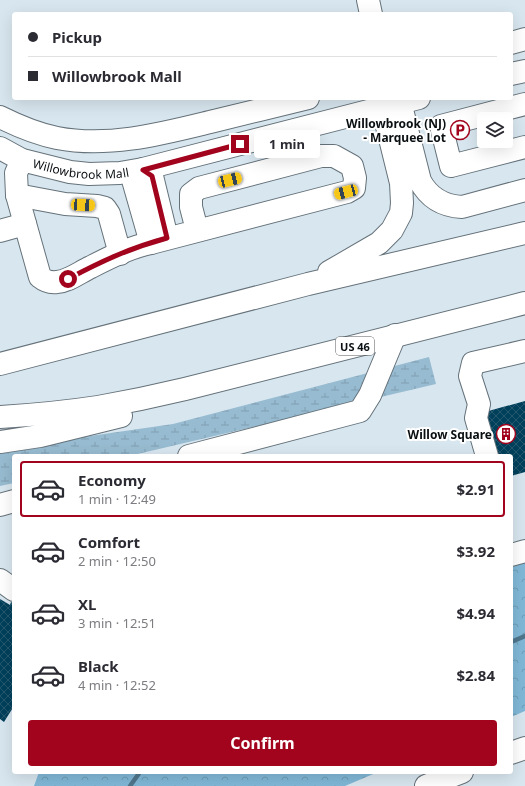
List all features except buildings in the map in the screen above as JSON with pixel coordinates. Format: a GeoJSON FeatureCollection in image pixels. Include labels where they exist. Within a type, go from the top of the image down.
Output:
{"type":"FeatureCollection","features":[{"type":"Feature","properties":{"kind":"main road"},"geometry":{"type":"LineString","coordinates":[[368,0],[371,12]]}},
{"type":"Feature","properties":{"kind":"main road"},"geometry":{"type":"LineString","coordinates":[[513,42],[525,39]]}},
{"type":"Feature","properties":{"kind":"main road"},"geometry":{"type":"LineString","coordinates":[[513,74],[525,71]]}},
{"type":"Feature","properties":{"kind":"main road"},"geometry":{"type":"LineString","coordinates":[[0,117],[22,128],[57,138],[82,141],[119,141],[175,131],[300,100]]}},
{"type":"Feature","properties":{"kind":"main road"},"geometry":{"type":"LineString","coordinates":[[396,101],[420,181],[424,189],[436,200],[448,206],[462,207],[525,190]]}},
{"type":"Feature","properties":{"kind":"main road"},"geometry":{"type":"LineString","coordinates":[[308,284],[379,243],[392,230],[397,222],[401,213],[402,193],[396,101]]}},
{"type":"Feature","properties":{"kind":"main road","name":"Willowbrook Mall"},"geometry":{"type":"LineString","coordinates":[[0,148],[22,160],[57,169],[89,174],[120,173],[143,170],[396,101]]}},
{"type":"Feature","properties":{"kind":"main road"},"geometry":{"type":"LineString","coordinates":[[525,104],[502,104],[441,126],[451,166],[525,147]]}},
{"type":"Feature","properties":{"kind":"main road"},"geometry":{"type":"LineString","coordinates":[[268,137],[276,169]]}},
{"type":"Feature","properties":{"kind":"main road"},"geometry":{"type":"LineString","coordinates":[[22,160],[16,173],[17,195],[40,277],[47,282],[57,282],[68,279],[120,254],[159,240],[346,192],[354,188],[355,178],[352,166],[334,156],[321,156],[199,188],[191,194],[191,207],[197,230]]}},
{"type":"Feature","properties":{"kind":"main road"},"geometry":{"type":"LineString","coordinates":[[143,170],[152,176],[159,240]]}},
{"type":"Feature","properties":{"kind":"main road"},"geometry":{"type":"LineString","coordinates":[[17,195],[65,204],[105,208],[109,214],[120,254]]}},
{"type":"Feature","properties":{"kind":"main road"},"geometry":{"type":"LineString","coordinates":[[0,231],[25,224]]}},
{"type":"Feature","properties":{"kind":"main road"},"geometry":{"type":"LineString","coordinates":[[0,364],[308,284],[525,233]]}},
{"type":"Feature","properties":{"kind":"main road","name":"US 46"},"geometry":{"type":"LineString","coordinates":[[0,417],[38,414],[134,401],[525,302]]}},
{"type":"Feature","properties":{"kind":"main road"},"geometry":{"type":"LineString","coordinates":[[197,454],[360,412],[370,395],[395,335]]}},
{"type":"Feature","properties":{"kind":"main road"},"geometry":{"type":"LineString","coordinates":[[486,454],[476,418],[479,404],[470,376],[473,363],[525,351]]}},
{"type":"Feature","properties":{"kind":"main road"},"geometry":{"type":"LineString","coordinates":[[0,442],[40,436],[170,405],[184,389]]}},
{"type":"Feature","properties":{"kind":"main road"},"geometry":{"type":"LineString","coordinates":[[0,505],[12,502]]}},
{"type":"Feature","properties":{"kind":"main road"},"geometry":{"type":"LineString","coordinates":[[513,554],[525,551]]}},
{"type":"Feature","properties":{"kind":"main road"},"geometry":{"type":"LineString","coordinates":[[0,580],[12,589]]}},
{"type":"Feature","properties":{"kind":"main road"},"geometry":{"type":"LineString","coordinates":[[513,752],[525,748]]}},
{"type":"Feature","properties":{"kind":"main road"},"geometry":{"type":"LineString","coordinates":[[426,786],[457,774]]}},
{"type":"Feature","properties":{"kind":"green space"},"geometry":{"type":"Polygon","coordinates":[[[429,357],[436,384],[138,454],[12,454],[12,483],[0,486],[0,449],[173,424],[429,357]]]}},
{"type":"Feature","properties":{"kind":"green space"},"geometry":{"type":"Polygon","coordinates":[[[525,562],[525,711],[513,716],[513,565],[525,562]]]}},
{"type":"Feature","properties":{"kind":"green space"},"geometry":{"type":"Polygon","coordinates":[[[38,774],[373,774],[345,786],[34,786],[38,774]]]}},
{"type":"Feature","properties":{"kind":"waterway"},"geometry":{"type":"LineString","coordinates":[[513,641],[525,636]]}},
{"type":"Feature","properties":{"kind":"waterway"},"geometry":{"type":"LineString","coordinates":[[130,786],[139,774]]}},
{"type":"Feature","properties":{"kind":"place","name":"Willowbrook (NJ) - Marquee Lot"},"geometry":{"type":"Point","coordinates":[460,130]}},
{"type":"Feature","properties":{"kind":"place","name":"Willow Square"},"geometry":{"type":"Point","coordinates":[506,434]}},
{"type":"Feature","properties":{"kind":"route"},"geometry":{"type":"LineString","coordinates":[[68,279],[106,259],[143,244],[167,238],[152,176],[143,170],[240,144]]}}]}
